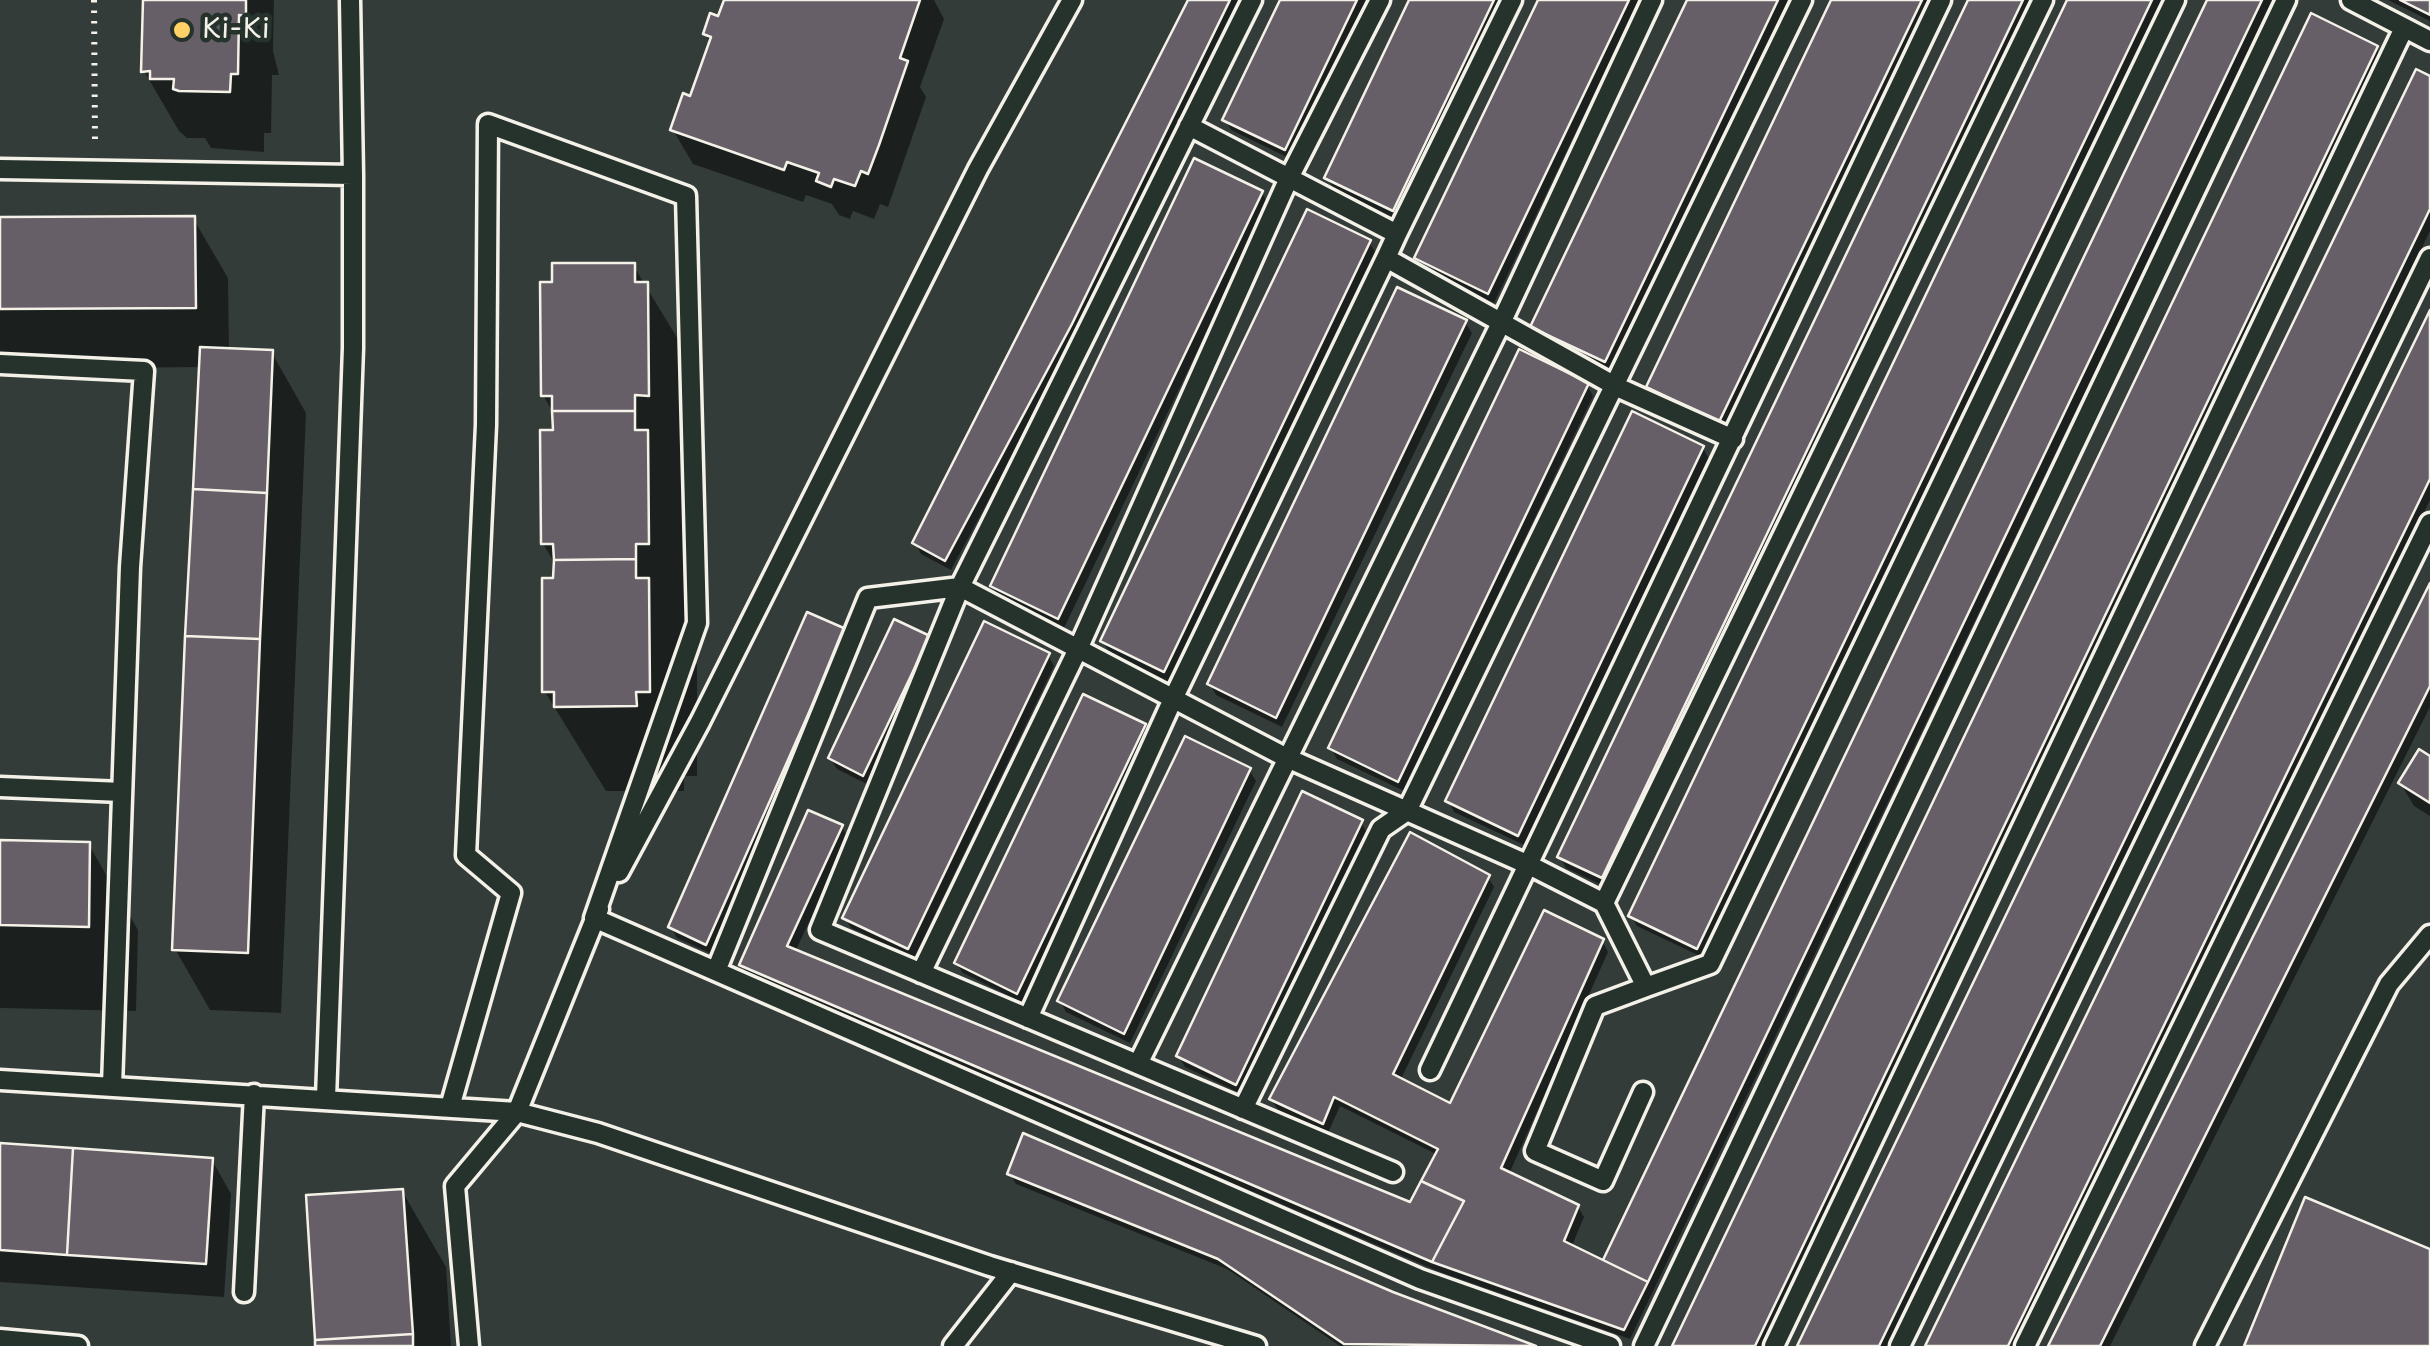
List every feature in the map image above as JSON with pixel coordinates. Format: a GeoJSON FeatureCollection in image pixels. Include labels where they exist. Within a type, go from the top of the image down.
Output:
{"type":"FeatureCollection","features":[{"type":"Feature","properties":{"kind":"lane"},"geometry":{"type":"LineString","coordinates":[[326,1098],[354,348],[350,0]]}},
{"type":"Feature","properties":{"kind":"lane"},"geometry":{"type":"LineString","coordinates":[[594,918],[700,722],[978,169],[1072,0]]}},
{"type":"Feature","properties":{"kind":"lane"},"geometry":{"type":"LineString","coordinates":[[1252,0],[960,587],[820,930],[1392,1172]]}},
{"type":"Feature","properties":{"kind":"lane"},"geometry":{"type":"LineString","coordinates":[[922,973],[1078,648],[1289,178],[1380,0]]}},
{"type":"Feature","properties":{"kind":"lane"},"geometry":{"type":"LineString","coordinates":[[1028,1018],[1173,699],[1512,0]]}},
{"type":"Feature","properties":{"kind":"lane"},"geometry":{"type":"LineString","coordinates":[[1138,1064],[1501,322],[1652,0]]}},
{"type":"Feature","properties":{"kind":"lane"},"geometry":{"type":"LineString","coordinates":[[1244,1108],[1381,829],[1407,811],[1617,387],[1802,0]]}},
{"type":"Feature","properties":{"kind":"lane"},"geometry":{"type":"LineString","coordinates":[[1430,1070],[1531,866],[1941,0]]}},
{"type":"Feature","properties":{"kind":"lane"},"geometry":{"type":"LineString","coordinates":[[1604,904],[2043,0]]}},
{"type":"Feature","properties":{"kind":"lane"},"geometry":{"type":"LineString","coordinates":[[1643,1092],[1603,1181],[1535,1151],[1594,1006],[1710,964],[2175,0]]}},
{"type":"Feature","properties":{"kind":"lane"},"geometry":{"type":"LineString","coordinates":[[1644,1346],[2286,0]]}},
{"type":"Feature","properties":{"kind":"lane"},"geometry":{"type":"LineString","coordinates":[[2351,0],[2430,40]]}},
{"type":"Feature","properties":{"kind":"lane"},"geometry":{"type":"LineString","coordinates":[[1774,1346],[2404,28]]}},
{"type":"Feature","properties":{"kind":"lane"},"geometry":{"type":"LineString","coordinates":[[450,1107],[511,893],[466,855],[486,425],[488,124],[686,196],[697,623],[594,918],[518,1112],[455,1186],[468,1346]]}},
{"type":"Feature","properties":{"kind":"lane"},"geometry":{"type":"LineString","coordinates":[[1189,126],[1397,234]]}},
{"type":"Feature","properties":{"kind":"lane"},"geometry":{"type":"LineString","coordinates":[[0,169],[354,175]]}},
{"type":"Feature","properties":{"kind":"lane"},"geometry":{"type":"LineString","coordinates":[[1386,258],[1617,387],[1733,440]]}},
{"type":"Feature","properties":{"kind":"lane"},"geometry":{"type":"LineString","coordinates":[[1900,1346],[2430,258]]}},
{"type":"Feature","properties":{"kind":"lane"},"geometry":{"type":"LineString","coordinates":[[0,364],[144,371],[130,567],[112,1086]]}},
{"type":"Feature","properties":{"kind":"lane"},"geometry":{"type":"LineString","coordinates":[[2025,1346],[2430,523]]}},
{"type":"Feature","properties":{"kind":"lane"},"geometry":{"type":"LineString","coordinates":[[716,972],[868,598],[960,587],[1285,758],[1531,866],[1604,904],[1646,987]]}},
{"type":"Feature","properties":{"kind":"lane"},"geometry":{"type":"LineString","coordinates":[[0,787],[122,792]]}},
{"type":"Feature","properties":{"kind":"lane"},"geometry":{"type":"LineString","coordinates":[[594,918],[1420,1279],[1610,1346]]}},
{"type":"Feature","properties":{"kind":"lane"},"geometry":{"type":"LineString","coordinates":[[2205,1346],[2389,984],[2430,934]]}},
{"type":"Feature","properties":{"kind":"lane"},"geometry":{"type":"LineString","coordinates":[[0,1080],[518,1112],[598,1133],[1011,1272],[1256,1346]]}},
{"type":"Feature","properties":{"kind":"lane"},"geometry":{"type":"LineString","coordinates":[[244,1292],[254,1094]]}},
{"type":"Feature","properties":{"kind":"lane"},"geometry":{"type":"LineString","coordinates":[[953,1346],[1011,1272]]}},
{"type":"Feature","properties":{"kind":"lane"},"geometry":{"type":"LineString","coordinates":[[0,1339],[78,1346]]}},
{"type":"Feature","properties":{"kind":"path"},"geometry":{"type":"LineString","coordinates":[[94,0],[96,172]]}},
{"type":"Feature","properties":{"kind":"building"},"geometry":{"type":"Polygon","coordinates":[[[143,0],[246,0],[246,16],[239,15],[238,74],[231,74],[230,92],[179,91],[173,89],[174,79],[150,79],[150,71],[141,72],[143,0]]]}},
{"type":"Feature","properties":{"kind":"building"},"geometry":{"type":"Polygon","coordinates":[[[724,0],[920,0],[900,58],[908,61],[879,145],[868,174],[861,171],[855,186],[834,179],[831,187],[816,181],[819,173],[787,162],[784,170],[670,130],[683,93],[690,96],[711,37],[703,34],[710,13],[718,16],[724,0]]]}},
{"type":"Feature","properties":{"kind":"building"},"geometry":{"type":"Polygon","coordinates":[[[1188,0],[1230,0],[1072,324],[945,561],[912,543],[1188,0]]]}},
{"type":"Feature","properties":{"kind":"building"},"geometry":{"type":"Polygon","coordinates":[[[1280,0],[1357,0],[1285,150],[1222,120],[1280,0]]]}},
{"type":"Feature","properties":{"kind":"building"},"geometry":{"type":"Polygon","coordinates":[[[1409,0],[1494,0],[1393,211],[1324,178],[1409,0]]]}},
{"type":"Feature","properties":{"kind":"building"},"geometry":{"type":"Polygon","coordinates":[[[1538,0],[1629,0],[1488,294],[1414,258],[1538,0]]]}},
{"type":"Feature","properties":{"kind":"building"},"geometry":{"type":"Polygon","coordinates":[[[1687,0],[1778,0],[1605,362],[1530,327],[1687,0]]]}},
{"type":"Feature","properties":{"kind":"building"},"geometry":{"type":"Polygon","coordinates":[[[1831,0],[1922,0],[1719,422],[1646,387],[1831,0]]]}},
{"type":"Feature","properties":{"kind":"building"},"geometry":{"type":"Polygon","coordinates":[[[1968,0],[2023,0],[1602,878],[1557,857],[1968,0]]]}},
{"type":"Feature","properties":{"kind":"building"},"geometry":{"type":"Polygon","coordinates":[[[2067,0],[2152,0],[1697,949],[1628,916],[2067,0]]]}},
{"type":"Feature","properties":{"kind":"building"},"geometry":{"type":"Polygon","coordinates":[[[2207,0],[2262,0],[1648,1282],[1603,1260],[2207,0]]]}},
{"type":"Feature","properties":{"kind":"building"},"geometry":{"type":"Polygon","coordinates":[[[2400,0],[2430,0],[2430,15],[2400,0]]]}},
{"type":"Feature","properties":{"kind":"building"},"geometry":{"type":"Polygon","coordinates":[[[2311,13],[2378,46],[1755,1346],[1672,1346],[2311,13]]]}},
{"type":"Feature","properties":{"kind":"building"},"geometry":{"type":"Polygon","coordinates":[[[2416,69],[2430,76],[2430,209],[2093,905],[1879,1346],[1797,1346],[2416,69]]]}},
{"type":"Feature","properties":{"kind":"building"},"geometry":{"type":"Polygon","coordinates":[[[1194,158],[1263,191],[1058,619],[990,586],[1194,158]]]}},
{"type":"Feature","properties":{"kind":"building"},"geometry":{"type":"Polygon","coordinates":[[[1307,209],[1371,240],[1164,672],[1100,641],[1307,209]]]}},
{"type":"Feature","properties":{"kind":"building"},"geometry":{"type":"Polygon","coordinates":[[[195,216],[196,308],[0,309],[0,217],[195,216]]]}},
{"type":"Feature","properties":{"kind":"building"},"geometry":{"type":"Polygon","coordinates":[[[552,263],[635,263],[635,282],[648,282],[649,396],[635,395],[635,411],[552,411],[552,396],[541,396],[540,282],[552,282],[552,263]]]}},
{"type":"Feature","properties":{"kind":"building"},"geometry":{"type":"Polygon","coordinates":[[[1397,287],[1467,320],[1276,718],[1207,684],[1397,287]]]}},
{"type":"Feature","properties":{"kind":"building"},"geometry":{"type":"Polygon","coordinates":[[[2430,310],[2430,479],[2008,1346],[1925,1346],[2430,310]]]}},
{"type":"Feature","properties":{"kind":"building"},"geometry":{"type":"Polygon","coordinates":[[[200,347],[273,350],[267,493],[193,489],[200,347]]]}},
{"type":"Feature","properties":{"kind":"building"},"geometry":{"type":"Polygon","coordinates":[[[1519,349],[1589,383],[1398,782],[1328,748],[1519,349]]]}},
{"type":"Feature","properties":{"kind":"building"},"geometry":{"type":"Polygon","coordinates":[[[552,411],[635,411],[635,430],[648,430],[649,544],[636,544],[636,559],[554,560],[553,544],[541,544],[540,430],[553,430],[552,411]]]}},
{"type":"Feature","properties":{"kind":"building"},"geometry":{"type":"Polygon","coordinates":[[[1632,411],[1704,446],[1518,836],[1445,801],[1632,411]]]}},
{"type":"Feature","properties":{"kind":"building"},"geometry":{"type":"Polygon","coordinates":[[[193,489],[267,493],[260,639],[185,636],[193,489]]]}},
{"type":"Feature","properties":{"kind":"building"},"geometry":{"type":"Polygon","coordinates":[[[636,559],[636,578],[649,578],[650,692],[636,692],[637,706],[554,707],[554,692],[542,692],[542,578],[553,578],[554,560],[636,559]]]}},
{"type":"Feature","properties":{"kind":"building"},"geometry":{"type":"Polygon","coordinates":[[[2430,583],[2430,686],[2100,1346],[2048,1346],[2430,583]]]}},
{"type":"Feature","properties":{"kind":"building"},"geometry":{"type":"Polygon","coordinates":[[[807,612],[846,629],[706,945],[668,927],[807,612]]]}},
{"type":"Feature","properties":{"kind":"building"},"geometry":{"type":"Polygon","coordinates":[[[894,619],[930,636],[863,776],[828,758],[894,619]]]}},
{"type":"Feature","properties":{"kind":"building"},"geometry":{"type":"Polygon","coordinates":[[[984,621],[1050,653],[908,949],[842,918],[984,621]]]}},
{"type":"Feature","properties":{"kind":"building"},"geometry":{"type":"Polygon","coordinates":[[[185,636],[260,639],[248,953],[172,950],[185,636]]]}},
{"type":"Feature","properties":{"kind":"building"},"geometry":{"type":"Polygon","coordinates":[[[1083,694],[1146,724],[1017,994],[954,963],[1083,694]]]}},
{"type":"Feature","properties":{"kind":"building"},"geometry":{"type":"Polygon","coordinates":[[[1185,736],[1251,768],[1124,1034],[1057,1001],[1185,736]]]}},
{"type":"Feature","properties":{"kind":"building"},"geometry":{"type":"Polygon","coordinates":[[[2419,749],[2430,756],[2430,803],[2398,783],[2419,749]]]}},
{"type":"Feature","properties":{"kind":"building"},"geometry":{"type":"Polygon","coordinates":[[[1302,791],[1363,820],[1236,1085],[1176,1056],[1302,791]]]}},
{"type":"Feature","properties":{"kind":"building"},"geometry":{"type":"Polygon","coordinates":[[[808,810],[843,825],[787,946],[1410,1202],[1421,1181],[1464,1201],[1432,1262],[739,965],[808,810]]]}},
{"type":"Feature","properties":{"kind":"building"},"geometry":{"type":"Polygon","coordinates":[[[1410,832],[1490,875],[1393,1074],[1450,1103],[1544,910],[1604,939],[1501,1168],[1579,1205],[1564,1241],[1648,1282],[1624,1330],[1432,1262],[1464,1201],[1421,1181],[1438,1149],[1334,1097],[1323,1124],[1269,1099],[1410,832]]]}},
{"type":"Feature","properties":{"kind":"building"},"geometry":{"type":"Polygon","coordinates":[[[0,840],[90,842],[89,927],[0,925],[0,840]]]}},
{"type":"Feature","properties":{"kind":"building"},"geometry":{"type":"Polygon","coordinates":[[[1023,1133],[1393,1292],[1536,1346],[1344,1344],[1218,1259],[1007,1174],[1023,1133]]]}},
{"type":"Feature","properties":{"kind":"building"},"geometry":{"type":"Polygon","coordinates":[[[0,1143],[73,1148],[67,1255],[0,1250],[0,1143]]]}},
{"type":"Feature","properties":{"kind":"building"},"geometry":{"type":"Polygon","coordinates":[[[73,1148],[213,1158],[206,1264],[67,1255],[73,1148]]]}},
{"type":"Feature","properties":{"kind":"building"},"geometry":{"type":"Polygon","coordinates":[[[403,1189],[413,1334],[315,1340],[306,1195],[403,1189]]]}},
{"type":"Feature","properties":{"kind":"building"},"geometry":{"type":"Polygon","coordinates":[[[2305,1197],[2430,1249],[2430,1346],[2244,1346],[2305,1197]]]}},
{"type":"Feature","properties":{"kind":"building"},"geometry":{"type":"Polygon","coordinates":[[[413,1334],[413,1346],[315,1346],[315,1340],[413,1334]]]}},
{"type":"Feature","properties":{"kind":"place","name":"Ki-Ki"},"geometry":{"type":"Point","coordinates":[182,30]}}]}
